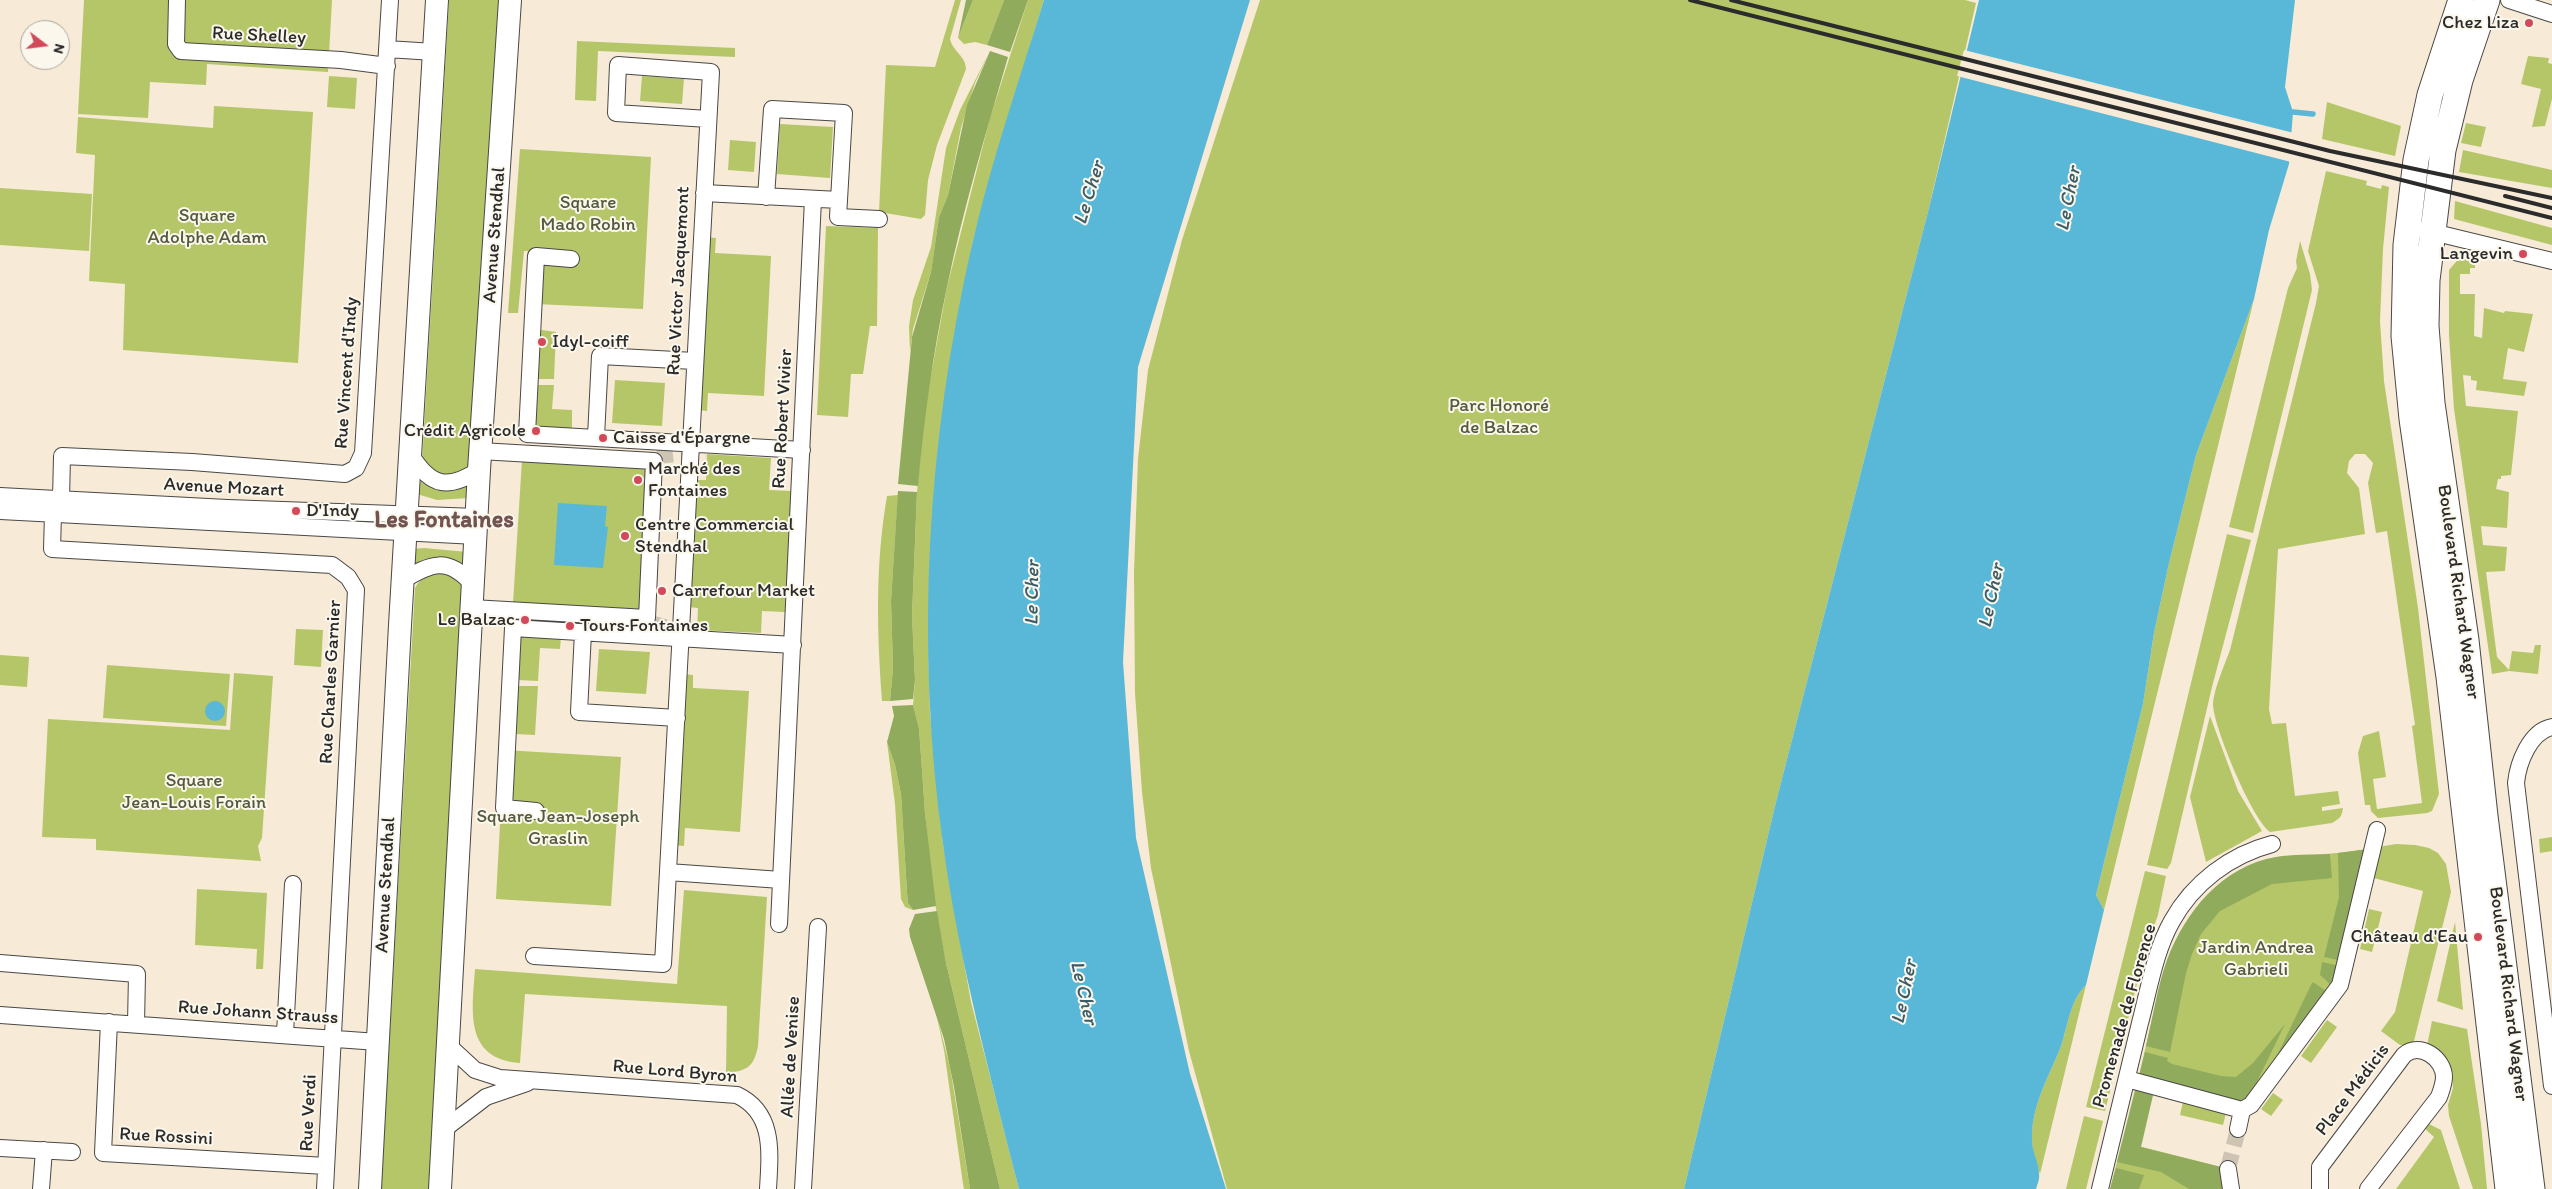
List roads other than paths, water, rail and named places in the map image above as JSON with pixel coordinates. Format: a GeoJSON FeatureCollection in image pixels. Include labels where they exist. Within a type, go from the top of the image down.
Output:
{"type":"FeatureCollection","features":[{"type":"Feature","properties":{"kind":"main road","name":"Boulevard Richard Wagner"},"geometry":{"type":"LineString","coordinates":[[2462,0],[2436,74],[2425,116],[2408,226],[2404,294],[2407,380],[2449,677],[2508,1189]]}},
{"type":"Feature","properties":{"kind":"main road","name":"Boulevard Richard Wagner"},"geometry":{"type":"LineString","coordinates":[[2487,0],[2462,73],[2448,124],[2436,188],[2427,280],[2428,366],[2466,640],[2485,816],[2532,1189]]}},
{"type":"Feature","properties":{"kind":"street","name":"Rue Shelley"},"geometry":{"type":"LineString","coordinates":[[178,0],[176,44],[181,51],[341,60],[387,66]]}},
{"type":"Feature","properties":{"kind":"street","name":"Rue Vincent d'Indy"},"geometry":{"type":"LineString","coordinates":[[57,507],[62,456],[192,462],[345,474],[356,468],[363,453],[390,0]]}},
{"type":"Feature","properties":{"kind":"street","name":"Avenue Stendhal"},"geometry":{"type":"LineString","coordinates":[[370,1189],[405,523],[411,455],[437,0]]}},
{"type":"Feature","properties":{"kind":"street","name":"Avenue Stendhal"},"geometry":{"type":"LineString","coordinates":[[440,1189],[476,526],[510,0]]}},
{"type":"Feature","properties":{"kind":"street"},"geometry":{"type":"LineString","coordinates":[[2509,0],[2552,14]]}},
{"type":"Feature","properties":{"kind":"street"},"geometry":{"type":"LineString","coordinates":[[388,49],[434,52]]}},
{"type":"Feature","properties":{"kind":"street","name":"Rue Victor Jacquemont"},"geometry":{"type":"LineString","coordinates":[[534,956],[664,964],[711,72],[618,65],[616,113],[708,119]]}},
{"type":"Feature","properties":{"kind":"street"},"geometry":{"type":"LineString","coordinates":[[766,196],[772,109],[844,113],[838,217],[879,218]]}},
{"type":"Feature","properties":{"kind":"street"},"geometry":{"type":"LineString","coordinates":[[704,194],[839,200]]}},
{"type":"Feature","properties":{"kind":"street","name":"Rue Robert Vivier"},"geometry":{"type":"LineString","coordinates":[[778,924],[793,645],[813,199]]}},
{"type":"Feature","properties":{"kind":"street"},"geometry":{"type":"LineString","coordinates":[[2408,226],[2552,262]]}},
{"type":"Feature","properties":{"kind":"street"},"geometry":{"type":"LineString","coordinates":[[571,259],[536,256],[531,322],[527,434],[596,436],[690,444],[802,450]]}},
{"type":"Feature","properties":{"kind":"street"},"geometry":{"type":"LineString","coordinates":[[596,436],[600,356],[695,360]]}},
{"type":"Feature","properties":{"kind":"street"},"geometry":{"type":"LineString","coordinates":[[411,455],[422,471],[441,483],[458,482],[480,461],[656,459],[648,620],[472,608]]}},
{"type":"Feature","properties":{"kind":"street","name":"Avenue Mozart"},"geometry":{"type":"LineString","coordinates":[[0,496],[57,507]]}},
{"type":"Feature","properties":{"kind":"street","name":"Avenue Mozart"},"geometry":{"type":"LineString","coordinates":[[0,511],[57,507],[296,511],[405,523],[476,526]]}},
{"type":"Feature","properties":{"kind":"street","name":"Rue Charles Garnier"},"geometry":{"type":"LineString","coordinates":[[57,507],[52,549],[332,565],[348,577],[356,590],[333,1038]]}},
{"type":"Feature","properties":{"kind":"street"},"geometry":{"type":"LineString","coordinates":[[402,581],[422,569],[438,564],[455,569],[473,585]]}},
{"type":"Feature","properties":{"kind":"street"},"geometry":{"type":"LineString","coordinates":[[536,811],[504,808],[513,628],[793,645]]}},
{"type":"Feature","properties":{"kind":"street"},"geometry":{"type":"LineString","coordinates":[[583,632],[579,712],[677,718]]}},
{"type":"Feature","properties":{"kind":"street"},"geometry":{"type":"LineString","coordinates":[[2552,727],[2542,730],[2530,742],[2517,774],[2516,783],[2547,1001],[2552,1086]]}},
{"type":"Feature","properties":{"kind":"street"},"geometry":{"type":"LineString","coordinates":[[2127,1079],[2242,1110],[2251,1106],[2340,985],[2378,830]]}},
{"type":"Feature","properties":{"kind":"street","name":"Promenade de Florence"},"geometry":{"type":"LineString","coordinates":[[2100,1189],[2149,986],[2164,936],[2186,901],[2221,867],[2255,849],[2272,844]]}},
{"type":"Feature","properties":{"kind":"street"},"geometry":{"type":"LineString","coordinates":[[668,872],[781,880]]}},
{"type":"Feature","properties":{"kind":"street"},"geometry":{"type":"LineString","coordinates":[[284,1034],[292,884]]}},
{"type":"Feature","properties":{"kind":"street","name":"Allée de Venise"},"geometry":{"type":"LineString","coordinates":[[803,1189],[818,927]]}},
{"type":"Feature","properties":{"kind":"street"},"geometry":{"type":"LineString","coordinates":[[0,963],[137,974],[136,1024]]}},
{"type":"Feature","properties":{"kind":"street","name":"Rue Johann Strauss"},"geometry":{"type":"LineString","coordinates":[[0,1015],[378,1042]]}},
{"type":"Feature","properties":{"kind":"street","name":"Rue Rossini"},"geometry":{"type":"LineString","coordinates":[[109,1022],[103,1153],[326,1166]]}},
{"type":"Feature","properties":{"kind":"street","name":"Rue Verdi"},"geometry":{"type":"LineString","coordinates":[[325,1189],[333,1038]]}},
{"type":"Feature","properties":{"kind":"street","name":"Rue Lord Byron"},"geometry":{"type":"LineString","coordinates":[[448,1045],[475,1070],[500,1078],[737,1094],[748,1100],[757,1109],[768,1133],[770,1154],[768,1189]]}},
{"type":"Feature","properties":{"kind":"street","name":"Place Médicis"},"geometry":{"type":"LineString","coordinates":[[2320,1189],[2320,1167],[2404,1055],[2414,1051],[2429,1053],[2435,1056],[2443,1069],[2443,1087],[2439,1097],[2368,1189]]}},
{"type":"Feature","properties":{"kind":"street","name":"Rue Lord Byron"},"geometry":{"type":"LineString","coordinates":[[443,1130],[486,1097],[533,1081]]}},
{"type":"Feature","properties":{"kind":"street"},"geometry":{"type":"LineString","coordinates":[[2238,1129],[2242,1110]]}},
{"type":"Feature","properties":{"kind":"street"},"geometry":{"type":"LineString","coordinates":[[0,1148],[72,1152]]}},
{"type":"Feature","properties":{"kind":"street"},"geometry":{"type":"LineString","coordinates":[[41,1189],[44,1150]]}},
{"type":"Feature","properties":{"kind":"street"},"geometry":{"type":"LineString","coordinates":[[2228,1169],[2231,1189]]}},
{"type":"Feature","properties":{"kind":"water","name":"Le Cher"},"geometry":{"type":"Polygon","coordinates":[[[1044,0],[1250,0],[1138,367],[1123,662],[1136,838],[1190,1074],[1226,1189],[1019,1189],[966,975],[943,844],[934,769],[929,694],[930,543],[936,468],[945,393],[972,245],[997,152],[1044,0]]]}},
{"type":"Feature","properties":{"kind":"water","name":"Le Cher"},"geometry":{"type":"Polygon","coordinates":[[[1979,0],[2295,0],[2285,87],[2293,112],[2289,164],[2269,230],[2254,299],[2196,455],[2169,563],[2154,633],[2143,704],[2096,895],[2104,910],[2086,985],[2072,1007],[2060,1049],[2041,1093],[2034,1116],[2032,1144],[2039,1170],[2039,1180],[2036,1189],[1684,1189],[1776,802],[1929,208],[1979,0]]]}},
{"type":"Feature","properties":{"kind":"water"},"geometry":{"type":"Polygon","coordinates":[[[558,503],[607,506],[605,526],[608,527],[603,568],[554,565],[558,503]]]}},
{"type":"Feature","properties":{"kind":"water"},"geometry":{"type":"Polygon","coordinates":[[[215,701],[222,704],[225,711],[222,718],[215,721],[208,718],[205,711],[208,704],[215,701]]]}},
{"type":"Feature","properties":{"kind":"waterway"},"geometry":{"type":"LineString","coordinates":[[2293,112],[2313,114]]}},
{"type":"Feature","properties":{"kind":"tunnel"},"geometry":{"type":"LineString","coordinates":[[657,456],[705,451]]}},
{"type":"Feature","properties":{"kind":"tunnel"},"geometry":{"type":"LineString","coordinates":[[650,623],[693,635]]}},
{"type":"Feature","properties":{"kind":"tunnel"},"geometry":{"type":"LineString","coordinates":[[2228,1169],[2238,1129]]}},
{"type":"Feature","properties":{"kind":"railway"},"geometry":{"type":"LineString","coordinates":[[1690,0],[2552,218]]}},
{"type":"Feature","properties":{"kind":"railway"},"geometry":{"type":"LineString","coordinates":[[1731,0],[2330,151],[2552,198]]}},
{"type":"Feature","properties":{"kind":"railway"},"geometry":{"type":"LineString","coordinates":[[2505,196],[2552,208]]}},
{"type":"Feature","properties":{"kind":"place","name":"Chez Liza"},"geometry":{"type":"Point","coordinates":[2529,23]}},
{"type":"Feature","properties":{"kind":"place","name":"Langevin"},"geometry":{"type":"Point","coordinates":[2523,254]}},
{"type":"Feature","properties":{"kind":"place","name":"Idyl-coiff"},"geometry":{"type":"Point","coordinates":[542,342]}},
{"type":"Feature","properties":{"kind":"place","name":"Crédit Agricole"},"geometry":{"type":"Point","coordinates":[536,431]}},
{"type":"Feature","properties":{"kind":"place","name":"Caisse d'Épargne"},"geometry":{"type":"Point","coordinates":[603,438]}},
{"type":"Feature","properties":{"kind":"place","name":"Marché des Fontaines"},"geometry":{"type":"Point","coordinates":[638,480]}},
{"type":"Feature","properties":{"kind":"place","name":"D'Indy"},"geometry":{"type":"Point","coordinates":[296,511]}},
{"type":"Feature","properties":{"kind":"place","name":"Centre Commercial Stendhal"},"geometry":{"type":"Point","coordinates":[625,536]}},
{"type":"Feature","properties":{"kind":"place","name":"Carrefour Market"},"geometry":{"type":"Point","coordinates":[662,591]}},
{"type":"Feature","properties":{"kind":"place","name":"Le Balzac"},"geometry":{"type":"Point","coordinates":[525,620]}},
{"type":"Feature","properties":{"kind":"place","name":"Tours Fontaines"},"geometry":{"type":"Point","coordinates":[570,626]}},
{"type":"Feature","properties":{"kind":"place","name":"Château d'Eau"},"geometry":{"type":"Point","coordinates":[2478,937]}},
{"type":"Feature","properties":{"kind":"district","name":"Les Fontaines"},"geometry":{"type":"Point","coordinates":[444,521]}},
{"type":"Feature","properties":{"kind":"park label","name":"Square Mado Robin"},"geometry":{"type":"Point","coordinates":[588,214]}},
{"type":"Feature","properties":{"kind":"park label","name":"Square Adolphe Adam"},"geometry":{"type":"Point","coordinates":[207,227]}},
{"type":"Feature","properties":{"kind":"park label","name":"Parc Honoré de Balzac"},"geometry":{"type":"Point","coordinates":[1499,417]}},
{"type":"Feature","properties":{"kind":"park label","name":"Square Jean-Louis Forain"},"geometry":{"type":"Point","coordinates":[194,792]}},
{"type":"Feature","properties":{"kind":"park label","name":"Square Jean-Joseph Graslin"},"geometry":{"type":"Point","coordinates":[558,828]}},
{"type":"Feature","properties":{"kind":"park label","name":"Jardin Andrea Gabrieli"},"geometry":{"type":"Point","coordinates":[2256,959]}}]}
